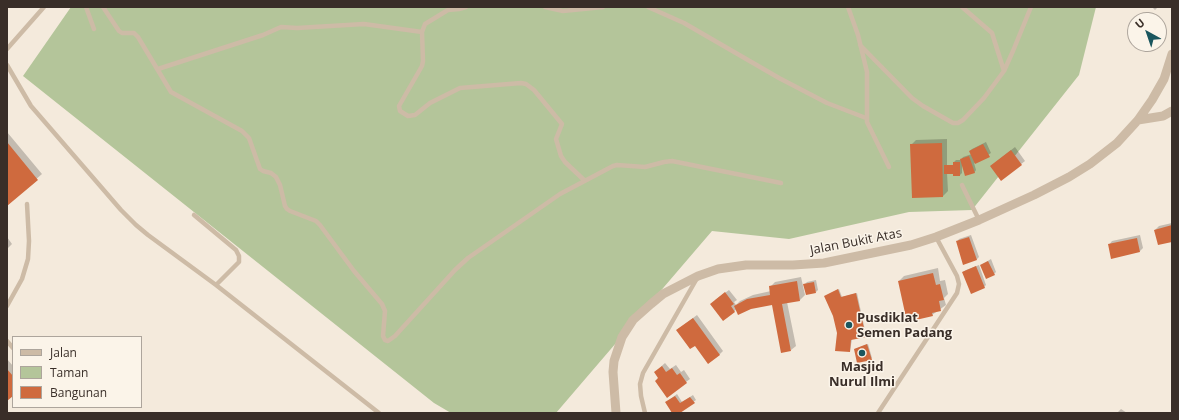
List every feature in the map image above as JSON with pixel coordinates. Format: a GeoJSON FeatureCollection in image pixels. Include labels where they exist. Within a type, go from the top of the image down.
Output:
{"type":"FeatureCollection","features":[{"type":"Feature","properties":{"kind":"street","name":"Jalan Bukit Atas"},"geometry":{"type":"LineString","coordinates":[[616,413],[613,372],[617,351],[627,328],[633,320],[663,294],[698,276],[718,269],[746,265],[800,265],[824,263],[911,245],[979,220],[1069,177],[1090,164],[1117,143],[1138,120],[1164,79],[1172,54]]}},
{"type":"Feature","properties":{"kind":"street"},"geometry":{"type":"LineString","coordinates":[[1138,120],[1163,116],[1172,111]]}},
{"type":"Feature","properties":{"kind":"lane"},"geometry":{"type":"LineString","coordinates":[[7,49],[44,7]]}},
{"type":"Feature","properties":{"kind":"lane"},"geometry":{"type":"LineString","coordinates":[[86,7],[94,29]]}},
{"type":"Feature","properties":{"kind":"lane"},"geometry":{"type":"LineString","coordinates":[[103,7],[119,31],[122,33],[134,33],[138,37],[169,89],[174,94],[242,131],[249,138],[260,168],[263,171],[271,173],[276,177],[280,184],[285,206],[290,211],[316,221],[354,271],[384,307],[383,336],[385,340],[390,340],[395,336],[455,270],[468,258],[560,194],[584,180],[617,165],[645,167],[672,161],[781,183]]}},
{"type":"Feature","properties":{"kind":"lane"},"geometry":{"type":"LineString","coordinates":[[466,7],[448,10],[427,22],[424,26],[422,32],[422,66],[399,106],[399,110],[408,116],[415,115],[430,103],[460,88],[526,84],[534,90],[562,124],[556,138],[561,156],[565,162],[584,180]]}},
{"type":"Feature","properties":{"kind":"lane"},"geometry":{"type":"LineString","coordinates":[[545,7],[563,11],[603,7]]}},
{"type":"Feature","properties":{"kind":"lane"},"geometry":{"type":"LineString","coordinates":[[648,7],[684,23],[779,78],[827,103],[866,118]]}},
{"type":"Feature","properties":{"kind":"lane"},"geometry":{"type":"LineString","coordinates":[[848,7],[867,72],[866,118],[868,126],[889,167]]}},
{"type":"Feature","properties":{"kind":"lane"},"geometry":{"type":"LineString","coordinates":[[962,7],[992,33],[1004,71]]}},
{"type":"Feature","properties":{"kind":"lane"},"geometry":{"type":"LineString","coordinates":[[860,45],[912,98],[923,106],[956,124],[963,120],[984,98],[1004,71],[1031,7]]}},
{"type":"Feature","properties":{"kind":"lane"},"geometry":{"type":"LineString","coordinates":[[158,69],[281,28],[364,24],[422,32]]}},
{"type":"Feature","properties":{"kind":"lane"},"geometry":{"type":"LineString","coordinates":[[7,65],[31,106],[121,210],[148,235],[216,285],[379,413]]}},
{"type":"Feature","properties":{"kind":"lane"},"geometry":{"type":"LineString","coordinates":[[962,185],[979,220]]}},
{"type":"Feature","properties":{"kind":"lane"},"geometry":{"type":"LineString","coordinates":[[7,306],[22,279],[28,259],[29,241],[27,204]]}},
{"type":"Feature","properties":{"kind":"lane"},"geometry":{"type":"LineString","coordinates":[[194,215],[236,250],[239,256],[239,262],[216,285]]}},
{"type":"Feature","properties":{"kind":"lane"},"geometry":{"type":"LineString","coordinates":[[878,413],[957,293],[959,284],[957,276],[936,237]]}},
{"type":"Feature","properties":{"kind":"lane"},"geometry":{"type":"LineString","coordinates":[[645,413],[640,384],[643,373],[698,276]]}},
{"type":"Feature","properties":{"kind":"green space"},"geometry":{"type":"Polygon","coordinates":[[[71,7],[1096,7],[1079,75],[972,210],[909,212],[789,239],[712,231],[556,413],[451,413],[434,403],[23,76],[71,7]]]}},
{"type":"Feature","properties":{"kind":"building"},"geometry":{"type":"Polygon","coordinates":[[[7,142],[38,180],[7,206],[7,142]]]}},
{"type":"Feature","properties":{"kind":"building"},"geometry":{"type":"Polygon","coordinates":[[[942,143],[943,197],[912,198],[910,144],[942,143]]]}},
{"type":"Feature","properties":{"kind":"building"},"geometry":{"type":"Polygon","coordinates":[[[983,144],[990,157],[975,164],[969,151],[983,144]]]}},
{"type":"Feature","properties":{"kind":"building"},"geometry":{"type":"Polygon","coordinates":[[[1011,150],[1022,165],[1001,181],[990,166],[1011,150]]]}},
{"type":"Feature","properties":{"kind":"building"},"geometry":{"type":"Polygon","coordinates":[[[969,156],[975,173],[965,176],[960,159],[969,156]]]}},
{"type":"Feature","properties":{"kind":"building"},"geometry":{"type":"Polygon","coordinates":[[[953,162],[960,162],[960,176],[944,174],[944,165],[953,165],[953,162]]]}},
{"type":"Feature","properties":{"kind":"building"},"geometry":{"type":"Polygon","coordinates":[[[1172,225],[1172,242],[1158,245],[1154,230],[1172,225]]]}},
{"type":"Feature","properties":{"kind":"building"},"geometry":{"type":"Polygon","coordinates":[[[969,237],[977,260],[963,265],[956,241],[969,237]]]}},
{"type":"Feature","properties":{"kind":"building"},"geometry":{"type":"Polygon","coordinates":[[[1137,238],[1140,252],[1111,259],[1108,244],[1137,238]]]}},
{"type":"Feature","properties":{"kind":"building"},"geometry":{"type":"Polygon","coordinates":[[[988,261],[995,275],[986,279],[980,265],[988,261]]]}},
{"type":"Feature","properties":{"kind":"building"},"geometry":{"type":"Polygon","coordinates":[[[976,266],[985,288],[971,294],[962,272],[976,266]]]}},
{"type":"Feature","properties":{"kind":"building"},"geometry":{"type":"Polygon","coordinates":[[[933,273],[936,285],[940,284],[944,300],[939,301],[941,311],[932,313],[933,316],[907,322],[898,281],[933,273]]]}},
{"type":"Feature","properties":{"kind":"building"},"geometry":{"type":"Polygon","coordinates":[[[797,281],[800,301],[782,304],[791,351],[781,353],[772,305],[751,309],[738,315],[734,306],[747,299],[770,295],[769,286],[797,281]]]}},
{"type":"Feature","properties":{"kind":"building"},"geometry":{"type":"Polygon","coordinates":[[[814,282],[816,293],[806,295],[803,284],[814,282]]]}},
{"type":"Feature","properties":{"kind":"building","name":"Pusdiklat Semen Padang"},"geometry":{"type":"Polygon","coordinates":[[[838,289],[841,297],[856,293],[866,337],[851,340],[850,352],[835,351],[837,333],[833,316],[824,296],[838,289]]]}},
{"type":"Feature","properties":{"kind":"building"},"geometry":{"type":"Polygon","coordinates":[[[725,292],[734,304],[731,306],[735,312],[723,321],[710,304],[725,292]]]}},
{"type":"Feature","properties":{"kind":"building"},"geometry":{"type":"Polygon","coordinates":[[[693,318],[720,355],[708,364],[695,346],[690,349],[676,330],[693,318]]]}},
{"type":"Feature","properties":{"kind":"building","name":"Masjid Nurul Ilmi"},"geometry":{"type":"Polygon","coordinates":[[[867,344],[872,360],[857,363],[854,349],[867,344]]]}},
{"type":"Feature","properties":{"kind":"building"},"geometry":{"type":"Polygon","coordinates":[[[662,366],[666,372],[672,368],[677,375],[680,373],[687,383],[667,398],[655,381],[658,378],[654,372],[662,366]]]}},
{"type":"Feature","properties":{"kind":"building"},"geometry":{"type":"Polygon","coordinates":[[[7,369],[12,375],[12,397],[7,401],[7,369]]]}},
{"type":"Feature","properties":{"kind":"building"},"geometry":{"type":"Polygon","coordinates":[[[675,396],[680,403],[690,397],[695,403],[680,413],[672,413],[665,402],[675,396]]]}},
{"type":"Feature","properties":{"kind":"place","name":"Pusdiklat Semen Padang"},"geometry":{"type":"Point","coordinates":[849,325]}},
{"type":"Feature","properties":{"kind":"place","name":"Masjid Nurul Ilmi"},"geometry":{"type":"Point","coordinates":[862,353]}}]}
